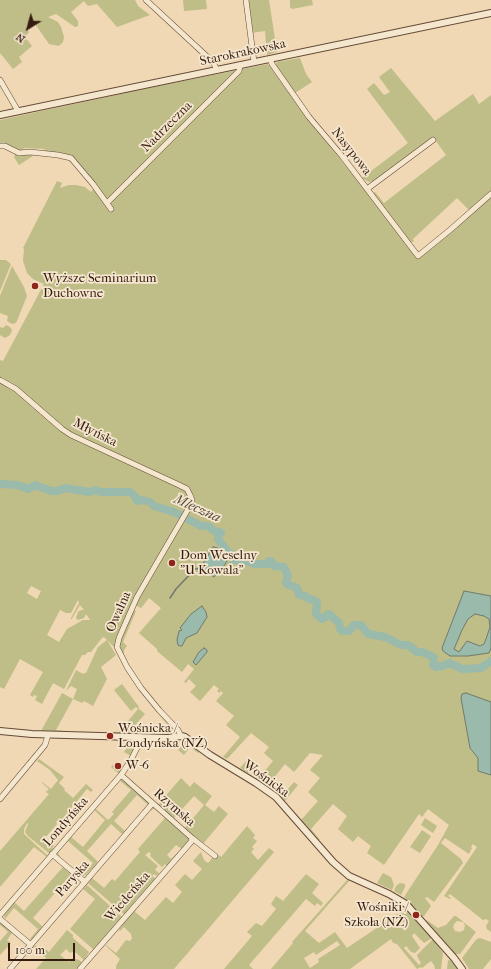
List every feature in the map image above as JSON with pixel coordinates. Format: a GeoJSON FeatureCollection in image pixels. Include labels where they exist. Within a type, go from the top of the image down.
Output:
{"type":"FeatureCollection","features":[{"type":"Feature","properties":{"kind":"street"},"geometry":{"type":"LineString","coordinates":[[146,0],[213,62],[217,70]]}},
{"type":"Feature","properties":{"kind":"street"},"geometry":{"type":"LineString","coordinates":[[246,0],[254,62]]}},
{"type":"Feature","properties":{"kind":"street","name":"Starokrakowska"},"geometry":{"type":"LineString","coordinates":[[0,115],[491,13]]}},
{"type":"Feature","properties":{"kind":"street","name":"Nasypowa"},"geometry":{"type":"LineString","coordinates":[[270,59],[309,117],[342,156],[418,256],[491,194]]}},
{"type":"Feature","properties":{"kind":"street","name":"Nadrzeczna"},"geometry":{"type":"LineString","coordinates":[[107,203],[238,71],[240,65]]}},
{"type":"Feature","properties":{"kind":"street"},"geometry":{"type":"LineString","coordinates":[[0,80],[18,111]]}},
{"type":"Feature","properties":{"kind":"street"},"geometry":{"type":"LineString","coordinates":[[367,189],[433,140]]}},
{"type":"Feature","properties":{"kind":"street"},"geometry":{"type":"LineString","coordinates":[[0,146],[4,146],[19,152],[58,155],[71,158],[93,184],[110,209]]}},
{"type":"Feature","properties":{"kind":"street","name":"Młyńska"},"geometry":{"type":"LineString","coordinates":[[0,380],[16,389],[62,429],[72,435],[179,485],[188,491]]}},
{"type":"Feature","properties":{"kind":"street","name":"Owalna"},"geometry":{"type":"LineString","coordinates":[[181,736],[178,730],[141,688],[127,667],[117,647],[119,638],[137,597],[183,520],[192,502],[192,498],[188,491]]}},
{"type":"Feature","properties":{"kind":"street"},"geometry":{"type":"LineString","coordinates":[[0,731],[48,735],[168,738],[181,736]]}},
{"type":"Feature","properties":{"kind":"street"},"geometry":{"type":"LineString","coordinates":[[0,799],[45,745],[48,735]]}},
{"type":"Feature","properties":{"kind":"street","name":"Wośnicka"},"geometry":{"type":"LineString","coordinates":[[181,736],[185,737],[210,755],[256,783],[276,798],[333,862],[349,876],[389,894],[406,904],[451,954],[462,969]]}},
{"type":"Feature","properties":{"kind":"street","name":"Londyńska"},"geometry":{"type":"LineString","coordinates":[[0,915],[121,775],[139,744],[140,737]]}},
{"type":"Feature","properties":{"kind":"street","name":"Rzymska"},"geometry":{"type":"LineString","coordinates":[[121,775],[152,804],[215,856]]}},
{"type":"Feature","properties":{"kind":"street","name":"Paryska"},"geometry":{"type":"LineString","coordinates":[[10,969],[152,804]]}},
{"type":"Feature","properties":{"kind":"street","name":"Wiedeńska"},"geometry":{"type":"LineString","coordinates":[[80,969],[192,838]]}},
{"type":"Feature","properties":{"kind":"street"},"geometry":{"type":"LineString","coordinates":[[52,854],[84,882]]}},
{"type":"Feature","properties":{"kind":"street"},"geometry":{"type":"LineString","coordinates":[[0,919],[31,945]]}},
{"type":"Feature","properties":{"kind":"shaded area"},"geometry":{"type":"Polygon","coordinates":[[[0,0],[135,0],[138,6],[150,15],[117,27],[97,4],[88,6],[84,1],[71,12],[78,21],[78,26],[75,27],[56,14],[48,17],[58,22],[61,27],[64,37],[63,42],[59,46],[49,44],[33,21],[26,26],[29,32],[25,37],[32,46],[19,57],[22,62],[13,69],[0,53],[0,0]]]}},
{"type":"Feature","properties":{"kind":"shaded area"},"geometry":{"type":"Polygon","coordinates":[[[183,0],[206,0],[207,9],[184,11],[183,0]]]}},
{"type":"Feature","properties":{"kind":"shaded area"},"geometry":{"type":"Polygon","coordinates":[[[248,0],[269,0],[277,52],[267,55],[265,31],[251,33],[248,0]]]}},
{"type":"Feature","properties":{"kind":"shaded area"},"geometry":{"type":"Polygon","coordinates":[[[290,0],[312,0],[313,5],[292,9],[290,7],[290,0]]]}},
{"type":"Feature","properties":{"kind":"shaded area"},"geometry":{"type":"Polygon","coordinates":[[[300,58],[306,74],[312,82],[295,93],[275,65],[277,62],[300,58]]]}},
{"type":"Feature","properties":{"kind":"shaded area"},"geometry":{"type":"Polygon","coordinates":[[[268,64],[308,120],[363,187],[416,257],[491,194],[491,932],[486,926],[489,921],[486,919],[483,920],[450,894],[448,896],[451,898],[450,899],[444,896],[477,847],[473,844],[469,854],[445,838],[441,843],[461,859],[463,863],[434,902],[427,897],[425,898],[431,906],[424,916],[422,916],[404,897],[438,845],[449,825],[428,809],[422,817],[419,814],[384,865],[367,853],[371,846],[358,836],[353,842],[338,829],[347,816],[333,804],[311,829],[320,840],[300,819],[302,819],[318,801],[308,792],[320,778],[310,770],[323,755],[310,753],[294,772],[285,764],[268,785],[270,788],[253,777],[258,779],[273,761],[264,753],[269,747],[251,733],[227,759],[223,757],[240,737],[226,725],[234,716],[216,701],[223,693],[221,691],[219,693],[217,691],[219,689],[214,685],[200,701],[190,692],[196,686],[189,679],[186,683],[184,682],[194,669],[188,664],[182,672],[157,651],[157,649],[139,633],[161,608],[149,598],[141,608],[135,605],[116,649],[104,637],[102,638],[91,652],[82,655],[64,689],[53,683],[42,704],[35,700],[37,696],[34,695],[33,697],[30,695],[43,672],[20,659],[4,689],[0,687],[0,360],[3,361],[44,284],[33,279],[27,273],[23,261],[23,248],[57,181],[62,183],[60,188],[69,185],[76,185],[85,187],[91,192],[94,187],[71,160],[44,152],[45,149],[24,148],[21,151],[4,143],[0,144],[0,120],[268,64]],[[31,586],[27,593],[37,599],[41,591],[31,586]],[[78,600],[71,613],[66,613],[60,610],[47,635],[59,642],[67,629],[83,620],[90,620],[86,614],[84,618],[78,620],[76,618],[78,612],[84,610],[80,605],[71,620],[79,603],[78,600]]]}},
{"type":"Feature","properties":{"kind":"shaded area"},"geometry":{"type":"Polygon","coordinates":[[[391,68],[435,121],[473,94],[479,104],[491,95],[491,191],[469,210],[457,198],[413,239],[414,241],[410,243],[373,194],[375,192],[384,203],[446,155],[433,137],[373,181],[369,182],[362,178],[408,143],[367,89],[374,83],[384,95],[390,92],[379,77],[391,68]]]}},
{"type":"Feature","properties":{"kind":"shaded area"},"geometry":{"type":"Polygon","coordinates":[[[15,154],[31,154],[33,156],[19,165],[14,157],[15,154]]]}},
{"type":"Feature","properties":{"kind":"shaded area"},"geometry":{"type":"Polygon","coordinates":[[[0,260],[6,260],[11,264],[0,291],[0,260]]]}},
{"type":"Feature","properties":{"kind":"shaded area"},"geometry":{"type":"Polygon","coordinates":[[[12,266],[24,287],[27,296],[16,323],[12,324],[7,321],[8,316],[0,313],[0,296],[12,266]]]}},
{"type":"Feature","properties":{"kind":"shaded area"},"geometry":{"type":"Polygon","coordinates":[[[6,325],[12,330],[10,335],[5,338],[0,335],[0,327],[3,328],[6,325]]]}},
{"type":"Feature","properties":{"kind":"shaded area"},"geometry":{"type":"Polygon","coordinates":[[[213,547],[218,548],[221,556],[227,561],[214,577],[204,571],[201,567],[213,547]]]}},
{"type":"Feature","properties":{"kind":"shaded area"},"geometry":{"type":"Polygon","coordinates":[[[464,591],[491,596],[491,648],[489,653],[468,656],[450,656],[443,651],[442,648],[464,591]],[[475,614],[468,619],[454,649],[459,652],[467,641],[480,646],[484,644],[490,627],[489,619],[475,614]]]}},
{"type":"Feature","properties":{"kind":"shaded area"},"geometry":{"type":"Polygon","coordinates":[[[202,606],[207,617],[197,633],[186,638],[182,646],[178,645],[177,640],[179,631],[182,630],[180,628],[191,614],[202,606]]]}},
{"type":"Feature","properties":{"kind":"shaded area"},"geometry":{"type":"Polygon","coordinates":[[[133,610],[136,611],[123,642],[127,646],[124,650],[124,654],[122,654],[120,644],[133,610]]]}},
{"type":"Feature","properties":{"kind":"shaded area"},"geometry":{"type":"Polygon","coordinates":[[[107,640],[116,655],[101,667],[107,679],[93,706],[84,701],[82,703],[73,699],[77,689],[71,686],[66,691],[76,670],[83,674],[86,673],[98,647],[107,640]]]}},
{"type":"Feature","properties":{"kind":"shaded area"},"geometry":{"type":"Polygon","coordinates":[[[204,648],[207,652],[196,665],[193,662],[199,652],[204,648]]]}},
{"type":"Feature","properties":{"kind":"shaded area"},"geometry":{"type":"Polygon","coordinates":[[[122,684],[139,707],[138,708],[145,714],[129,732],[133,734],[94,732],[119,732],[138,709],[136,707],[131,711],[114,690],[122,684]]]}},
{"type":"Feature","properties":{"kind":"shaded area"},"geometry":{"type":"Polygon","coordinates":[[[62,693],[73,699],[56,730],[63,731],[41,731],[62,693]]]}},
{"type":"Feature","properties":{"kind":"shaded area"},"geometry":{"type":"Polygon","coordinates":[[[466,693],[491,702],[491,775],[478,771],[478,758],[470,748],[461,698],[462,694],[466,693]]]}},
{"type":"Feature","properties":{"kind":"shaded area"},"geometry":{"type":"Polygon","coordinates":[[[155,710],[175,729],[172,734],[159,735],[169,726],[155,710]]]}},
{"type":"Feature","properties":{"kind":"shaded area"},"geometry":{"type":"Polygon","coordinates":[[[132,741],[136,741],[136,745],[131,756],[124,752],[132,741]]]}},
{"type":"Feature","properties":{"kind":"shaded area"},"geometry":{"type":"Polygon","coordinates":[[[185,741],[199,752],[198,753],[190,747],[184,755],[178,750],[185,741]]]}},
{"type":"Feature","properties":{"kind":"shaded area"},"geometry":{"type":"Polygon","coordinates":[[[39,759],[64,777],[59,783],[73,798],[86,784],[93,790],[91,792],[87,789],[63,818],[63,820],[60,819],[59,821],[56,821],[57,824],[45,838],[54,846],[52,848],[54,849],[50,854],[25,832],[27,823],[24,829],[24,834],[48,856],[47,857],[34,847],[0,887],[0,851],[49,794],[46,792],[49,789],[42,782],[51,789],[58,780],[50,770],[37,761],[39,759]]]}},
{"type":"Feature","properties":{"kind":"shaded area"},"geometry":{"type":"Polygon","coordinates":[[[247,760],[254,765],[248,773],[240,768],[247,760]]]}},
{"type":"Feature","properties":{"kind":"shaded area"},"geometry":{"type":"Polygon","coordinates":[[[116,761],[125,767],[119,774],[111,767],[116,761]]]}},
{"type":"Feature","properties":{"kind":"shaded area"},"geometry":{"type":"Polygon","coordinates":[[[181,778],[190,787],[194,782],[212,796],[205,805],[214,812],[219,806],[228,814],[203,844],[185,828],[204,805],[194,796],[174,818],[180,824],[157,806],[181,778]]]}},
{"type":"Feature","properties":{"kind":"shaded area"},"geometry":{"type":"Polygon","coordinates":[[[122,779],[148,802],[148,804],[147,806],[147,804],[137,795],[114,821],[125,831],[122,834],[111,824],[87,851],[98,862],[86,875],[83,876],[81,874],[83,872],[85,873],[93,863],[68,841],[59,851],[59,857],[57,852],[71,837],[83,847],[105,820],[94,810],[96,809],[108,820],[114,814],[112,812],[131,790],[120,781],[122,779]]]}},
{"type":"Feature","properties":{"kind":"shaded area"},"geometry":{"type":"Polygon","coordinates":[[[294,782],[298,785],[285,801],[281,797],[294,782]]]}},
{"type":"Feature","properties":{"kind":"shaded area"},"geometry":{"type":"Polygon","coordinates":[[[160,813],[190,839],[182,849],[176,845],[167,855],[171,859],[178,852],[179,853],[167,866],[165,864],[162,867],[150,856],[151,854],[149,852],[145,855],[158,866],[155,870],[159,873],[157,876],[154,874],[152,876],[156,879],[136,900],[125,915],[88,883],[92,878],[104,888],[112,879],[115,881],[140,852],[138,849],[165,818],[160,813]]]}},
{"type":"Feature","properties":{"kind":"shaded area"},"geometry":{"type":"Polygon","coordinates":[[[425,818],[437,826],[433,833],[421,825],[425,818]]]}},
{"type":"Feature","properties":{"kind":"shaded area"},"geometry":{"type":"Polygon","coordinates":[[[247,826],[255,835],[253,838],[257,841],[252,847],[254,849],[251,852],[258,860],[269,848],[274,852],[174,969],[116,969],[120,959],[106,945],[116,953],[126,940],[130,941],[132,938],[131,934],[124,927],[120,931],[119,930],[131,913],[136,909],[135,912],[145,920],[166,897],[173,903],[182,892],[175,885],[185,874],[192,880],[202,869],[193,861],[201,852],[204,860],[208,863],[213,857],[215,858],[219,855],[221,857],[247,826]]]}},
{"type":"Feature","properties":{"kind":"shaded area"},"geometry":{"type":"Polygon","coordinates":[[[422,830],[431,836],[420,853],[410,847],[422,830]]]}},
{"type":"Feature","properties":{"kind":"shaded area"},"geometry":{"type":"Polygon","coordinates":[[[63,867],[73,876],[68,878],[33,918],[43,927],[32,939],[29,940],[38,929],[14,908],[5,919],[4,915],[14,902],[24,911],[63,867]]]}},
{"type":"Feature","properties":{"kind":"shaded area"},"geometry":{"type":"Polygon","coordinates":[[[383,873],[391,877],[394,885],[392,890],[377,883],[383,873]]]}},
{"type":"Feature","properties":{"kind":"shaded area"},"geometry":{"type":"Polygon","coordinates":[[[306,874],[319,884],[312,893],[323,903],[321,906],[317,903],[315,906],[306,899],[249,965],[253,969],[224,969],[252,936],[247,932],[256,923],[262,926],[276,909],[271,904],[276,896],[283,901],[306,874]]]}},
{"type":"Feature","properties":{"kind":"shaded area"},"geometry":{"type":"Polygon","coordinates":[[[348,879],[351,881],[349,881],[305,931],[319,943],[335,932],[347,948],[405,909],[404,907],[432,938],[424,943],[414,933],[412,936],[420,948],[415,953],[411,952],[406,946],[404,948],[419,965],[421,963],[417,955],[433,939],[443,953],[441,969],[435,969],[431,961],[422,968],[417,969],[397,944],[393,943],[391,939],[350,969],[271,969],[293,943],[292,942],[348,879]],[[337,941],[316,955],[314,952],[304,958],[310,968],[319,962],[318,959],[340,945],[337,941]]]}},
{"type":"Feature","properties":{"kind":"shaded area"},"geometry":{"type":"Polygon","coordinates":[[[400,883],[405,884],[401,895],[394,891],[396,886],[400,883]]]}},
{"type":"Feature","properties":{"kind":"shaded area"},"geometry":{"type":"Polygon","coordinates":[[[87,885],[122,917],[94,950],[70,929],[95,899],[83,889],[87,885]]]}},
{"type":"Feature","properties":{"kind":"shaded area"},"geometry":{"type":"Polygon","coordinates":[[[454,916],[456,916],[476,932],[460,954],[455,954],[425,919],[438,928],[446,925],[454,916]],[[457,921],[454,924],[453,927],[455,931],[460,932],[464,930],[465,925],[463,922],[457,921]]]}},
{"type":"Feature","properties":{"kind":"shaded area"},"geometry":{"type":"Polygon","coordinates":[[[0,921],[12,933],[7,940],[11,943],[0,955],[0,941],[8,932],[0,925],[0,921]]]}},
{"type":"Feature","properties":{"kind":"shaded area"},"geometry":{"type":"Polygon","coordinates":[[[67,930],[73,935],[73,938],[89,952],[84,960],[74,951],[70,953],[66,949],[60,955],[69,962],[73,958],[82,962],[78,969],[36,969],[46,958],[34,947],[35,945],[41,951],[44,948],[49,952],[67,930]]]}},
{"type":"Feature","properties":{"kind":"shaded area"},"geometry":{"type":"Polygon","coordinates":[[[480,938],[491,942],[491,959],[483,969],[469,969],[462,958],[475,941],[480,938]]]}},
{"type":"Feature","properties":{"kind":"shaded area"},"geometry":{"type":"Polygon","coordinates":[[[448,960],[452,961],[458,969],[447,969],[448,960]]]}},
{"type":"Feature","properties":{"kind":"waterway","name":"Mleczna"},"geometry":{"type":"LineString","coordinates":[[0,484],[18,485],[28,489],[35,485],[51,491],[58,491],[65,488],[89,492],[96,490],[100,492],[130,492],[135,496],[137,501],[143,500],[150,502],[154,506],[174,512],[201,526],[208,526],[216,532],[220,532],[221,533],[218,539],[228,552],[232,554],[233,560],[247,561],[253,564],[268,564],[269,561],[271,561],[274,566],[284,567],[288,576],[286,582],[287,584],[297,588],[299,595],[305,596],[317,602],[316,614],[322,619],[329,614],[339,623],[342,631],[349,631],[354,625],[361,625],[368,634],[385,637],[401,645],[408,645],[417,652],[422,652],[429,655],[434,658],[433,665],[436,667],[449,663],[463,669],[481,668],[491,661]]}},
{"type":"Feature","properties":{"kind":"waterway"},"geometry":{"type":"LineString","coordinates":[[170,598],[176,589],[195,569],[201,568]]}},
{"type":"Feature","properties":{"kind":"place","name":"Wyższe Seminarium Duchowne"},"geometry":{"type":"Point","coordinates":[35,286]}},
{"type":"Feature","properties":{"kind":"place","name":"Dom Weselny \"U Kowala\""},"geometry":{"type":"Point","coordinates":[172,563]}},
{"type":"Feature","properties":{"kind":"place","name":"Wośnicka / Londyńska (NŻ)"},"geometry":{"type":"Point","coordinates":[110,736]}},
{"type":"Feature","properties":{"kind":"place","name":"W-6"},"geometry":{"type":"Point","coordinates":[118,766]}},
{"type":"Feature","properties":{"kind":"place","name":"Wośniki / Szkoła (NŻ)"},"geometry":{"type":"Point","coordinates":[416,915]}}]}
